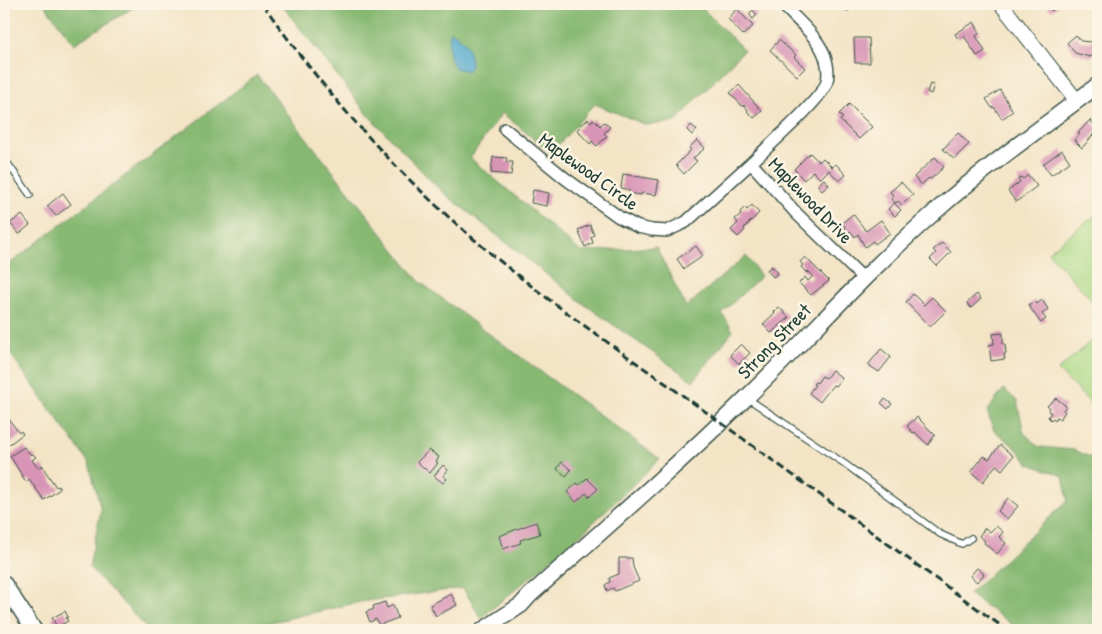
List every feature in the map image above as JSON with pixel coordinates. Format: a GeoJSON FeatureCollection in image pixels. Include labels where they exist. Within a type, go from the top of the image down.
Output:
{"type":"FeatureCollection","features":[{"type":"Feature","properties":{"kind":"main road","name":"Strong Street"},"geometry":{"type":"LineString","coordinates":[[483,630],[521,605],[650,489],[747,398],[864,279],[944,204],[1098,85]]}},
{"type":"Feature","properties":{"kind":"main road"},"geometry":{"type":"LineString","coordinates":[[4,584],[34,630]]}},
{"type":"Feature","properties":{"kind":"street","name":"Maplewood Drive"},"geometry":{"type":"LineString","coordinates":[[782,4],[808,32],[823,52],[827,67],[827,82],[824,89],[803,112],[751,163],[797,214],[864,279]]}},
{"type":"Feature","properties":{"kind":"street"},"geometry":{"type":"LineString","coordinates":[[1001,4],[1076,101]]}},
{"type":"Feature","properties":{"kind":"street","name":"Maplewood Circle"},"geometry":{"type":"LineString","coordinates":[[505,129],[566,179],[619,217],[631,224],[652,230],[667,231],[686,222],[751,163]]}},
{"type":"Feature","properties":{"kind":"lane"},"geometry":{"type":"LineString","coordinates":[[4,158],[30,195]]}},
{"type":"Feature","properties":{"kind":"lane"},"geometry":{"type":"LineString","coordinates":[[747,398],[845,464],[940,534],[962,544],[971,538]]}},
{"type":"Feature","properties":{"kind":"green space"},"geometry":{"type":"Polygon","coordinates":[[[44,4],[139,4],[74,44],[44,4]]]}},
{"type":"Feature","properties":{"kind":"green space"},"geometry":{"type":"Polygon","coordinates":[[[281,4],[698,4],[744,50],[675,122],[646,125],[595,104],[551,153],[502,113],[470,158],[581,252],[656,247],[686,307],[746,256],[761,276],[722,313],[733,331],[693,381],[584,304],[440,190],[369,116],[281,4]]]}},
{"type":"Feature","properties":{"kind":"green space"},"geometry":{"type":"Polygon","coordinates":[[[257,75],[419,281],[660,459],[575,540],[481,618],[463,588],[360,602],[237,630],[149,630],[89,567],[101,510],[89,463],[4,345],[4,268],[257,75]]]}},
{"type":"Feature","properties":{"kind":"green space"},"geometry":{"type":"Polygon","coordinates":[[[1098,213],[1098,307],[1048,252],[1098,213]]]}},
{"type":"Feature","properties":{"kind":"green space"},"geometry":{"type":"Polygon","coordinates":[[[1098,335],[1098,411],[1058,370],[1098,335]]]}},
{"type":"Feature","properties":{"kind":"green space"},"geometry":{"type":"Polygon","coordinates":[[[1004,389],[1017,401],[1024,433],[1039,447],[1074,450],[1095,459],[1098,455],[1098,630],[1020,630],[969,594],[1068,500],[1063,476],[1029,464],[1017,449],[994,430],[987,411],[1004,389]]]}},
{"type":"Feature","properties":{"kind":"water"},"geometry":{"type":"Polygon","coordinates":[[[451,31],[461,38],[467,46],[471,67],[467,71],[455,68],[451,60],[449,45],[451,31]]]}},
{"type":"Feature","properties":{"kind":"building"},"geometry":{"type":"Polygon","coordinates":[[[835,4],[852,4],[848,11],[835,4]]]}},
{"type":"Feature","properties":{"kind":"building"},"geometry":{"type":"Polygon","coordinates":[[[1045,4],[1060,4],[1052,11],[1045,4]]]}},
{"type":"Feature","properties":{"kind":"building"},"geometry":{"type":"Polygon","coordinates":[[[737,9],[753,26],[743,35],[728,19],[737,9]]]}},
{"type":"Feature","properties":{"kind":"building"},"geometry":{"type":"Polygon","coordinates":[[[753,10],[757,15],[753,19],[749,14],[753,10]]]}},
{"type":"Feature","properties":{"kind":"building"},"geometry":{"type":"Polygon","coordinates":[[[974,22],[980,33],[976,36],[985,51],[977,56],[964,36],[958,39],[955,34],[974,22]]]}},
{"type":"Feature","properties":{"kind":"building"},"geometry":{"type":"Polygon","coordinates":[[[1076,35],[1081,41],[1090,42],[1098,36],[1098,51],[1090,57],[1075,53],[1067,43],[1076,35]]]}},
{"type":"Feature","properties":{"kind":"building"},"geometry":{"type":"Polygon","coordinates":[[[854,38],[869,38],[870,63],[855,63],[854,38]]]}},
{"type":"Feature","properties":{"kind":"building"},"geometry":{"type":"Polygon","coordinates":[[[779,40],[796,55],[794,57],[805,68],[797,76],[770,50],[779,40]]]}},
{"type":"Feature","properties":{"kind":"building"},"geometry":{"type":"Polygon","coordinates":[[[930,84],[934,85],[931,94],[927,92],[930,84]]]}},
{"type":"Feature","properties":{"kind":"building"},"geometry":{"type":"Polygon","coordinates":[[[739,85],[762,111],[754,118],[744,105],[743,107],[730,93],[739,85]]]}},
{"type":"Feature","properties":{"kind":"building"},"geometry":{"type":"Polygon","coordinates":[[[1000,90],[1013,111],[1002,119],[986,99],[1000,90]]]}},
{"type":"Feature","properties":{"kind":"building"},"geometry":{"type":"Polygon","coordinates":[[[849,104],[872,127],[859,139],[840,120],[843,118],[839,114],[849,104]]]}},
{"type":"Feature","properties":{"kind":"building"},"geometry":{"type":"Polygon","coordinates":[[[588,119],[591,122],[593,119],[600,126],[604,122],[610,127],[604,133],[607,136],[597,146],[592,141],[590,144],[577,130],[588,119]]]}},
{"type":"Feature","properties":{"kind":"building"},"geometry":{"type":"Polygon","coordinates":[[[1090,120],[1098,129],[1082,148],[1074,140],[1090,120]]]}},
{"type":"Feature","properties":{"kind":"building"},"geometry":{"type":"Polygon","coordinates":[[[691,125],[697,130],[692,135],[687,130],[691,125]]]}},
{"type":"Feature","properties":{"kind":"building"},"geometry":{"type":"Polygon","coordinates":[[[958,133],[969,144],[954,159],[943,149],[958,133]]]}},
{"type":"Feature","properties":{"kind":"building"},"geometry":{"type":"Polygon","coordinates":[[[697,140],[705,148],[693,158],[697,161],[684,174],[676,165],[691,150],[689,148],[697,140]]]}},
{"type":"Feature","properties":{"kind":"building"},"geometry":{"type":"Polygon","coordinates":[[[1062,150],[1070,162],[1051,175],[1043,164],[1062,150]]]}},
{"type":"Feature","properties":{"kind":"building"},"geometry":{"type":"Polygon","coordinates":[[[810,153],[819,162],[823,158],[832,167],[836,164],[846,175],[839,181],[829,170],[820,179],[813,171],[804,180],[794,169],[810,153]]]}},
{"type":"Feature","properties":{"kind":"building"},"geometry":{"type":"Polygon","coordinates":[[[493,157],[507,158],[506,162],[513,162],[511,175],[491,173],[493,157]]]}},
{"type":"Feature","properties":{"kind":"building"},"geometry":{"type":"Polygon","coordinates":[[[935,157],[944,167],[921,185],[914,177],[935,157]]]}},
{"type":"Feature","properties":{"kind":"building"},"geometry":{"type":"Polygon","coordinates":[[[623,174],[659,180],[656,195],[629,193],[629,190],[621,188],[623,174]]]}},
{"type":"Feature","properties":{"kind":"building"},"geometry":{"type":"Polygon","coordinates":[[[1028,175],[1037,186],[1016,202],[1008,191],[1020,182],[1018,179],[1021,177],[1023,179],[1028,175]]]}},
{"type":"Feature","properties":{"kind":"building"},"geometry":{"type":"Polygon","coordinates":[[[824,179],[829,185],[822,191],[818,185],[824,179]]]}},
{"type":"Feature","properties":{"kind":"building"},"geometry":{"type":"Polygon","coordinates":[[[901,182],[913,195],[902,205],[898,201],[896,203],[891,199],[894,196],[890,192],[901,182]]]}},
{"type":"Feature","properties":{"kind":"building"},"geometry":{"type":"Polygon","coordinates":[[[533,190],[549,193],[547,206],[531,203],[533,190]]]}},
{"type":"Feature","properties":{"kind":"building"},"geometry":{"type":"Polygon","coordinates":[[[63,193],[71,204],[56,216],[47,206],[63,193]]]}},
{"type":"Feature","properties":{"kind":"building"},"geometry":{"type":"Polygon","coordinates":[[[894,203],[901,210],[895,216],[888,209],[894,203]]]}},
{"type":"Feature","properties":{"kind":"building"},"geometry":{"type":"Polygon","coordinates":[[[752,205],[759,213],[738,237],[731,230],[738,223],[735,219],[745,207],[747,210],[752,205]]]}},
{"type":"Feature","properties":{"kind":"building"},"geometry":{"type":"Polygon","coordinates":[[[853,214],[866,231],[881,220],[890,233],[875,244],[873,241],[865,247],[858,234],[855,237],[850,231],[847,233],[842,223],[853,214]]]}},
{"type":"Feature","properties":{"kind":"building"},"geometry":{"type":"Polygon","coordinates":[[[22,215],[30,225],[19,234],[10,223],[22,215]]]}},
{"type":"Feature","properties":{"kind":"building"},"geometry":{"type":"Polygon","coordinates":[[[590,225],[594,235],[591,237],[593,243],[585,247],[578,230],[590,225]]]}},
{"type":"Feature","properties":{"kind":"building"},"geometry":{"type":"Polygon","coordinates":[[[942,243],[951,252],[937,266],[930,259],[936,253],[933,250],[942,243]]]}},
{"type":"Feature","properties":{"kind":"building"},"geometry":{"type":"Polygon","coordinates":[[[696,246],[703,256],[684,269],[677,259],[696,246]]]}},
{"type":"Feature","properties":{"kind":"building"},"geometry":{"type":"Polygon","coordinates":[[[805,257],[829,281],[811,295],[799,283],[805,277],[808,281],[813,276],[801,267],[803,265],[800,262],[805,257]]]}},
{"type":"Feature","properties":{"kind":"building"},"geometry":{"type":"Polygon","coordinates":[[[772,266],[778,273],[773,277],[767,270],[772,266]]]}},
{"type":"Feature","properties":{"kind":"building"},"geometry":{"type":"Polygon","coordinates":[[[913,294],[924,305],[932,297],[946,311],[930,327],[906,302],[913,294]]]}},
{"type":"Feature","properties":{"kind":"building"},"geometry":{"type":"Polygon","coordinates":[[[977,294],[981,299],[971,308],[967,303],[977,294]]]}},
{"type":"Feature","properties":{"kind":"building"},"geometry":{"type":"Polygon","coordinates":[[[1042,300],[1048,309],[1042,314],[1046,319],[1041,323],[1028,305],[1035,301],[1037,304],[1042,300]]]}},
{"type":"Feature","properties":{"kind":"building"},"geometry":{"type":"Polygon","coordinates":[[[779,307],[789,318],[771,333],[763,324],[779,307]]]}},
{"type":"Feature","properties":{"kind":"building"},"geometry":{"type":"Polygon","coordinates":[[[1003,333],[1005,359],[991,361],[989,345],[994,344],[993,334],[1003,333]]]}},
{"type":"Feature","properties":{"kind":"building"},"geometry":{"type":"Polygon","coordinates":[[[741,344],[750,353],[739,364],[730,355],[741,344]]]}},
{"type":"Feature","properties":{"kind":"building"},"geometry":{"type":"Polygon","coordinates":[[[881,349],[891,357],[879,372],[868,365],[881,349]]]}},
{"type":"Feature","properties":{"kind":"building"},"geometry":{"type":"Polygon","coordinates":[[[832,370],[842,378],[835,386],[833,385],[820,402],[809,393],[815,382],[817,383],[822,376],[826,378],[832,370]]]}},
{"type":"Feature","properties":{"kind":"building"},"geometry":{"type":"Polygon","coordinates":[[[1056,398],[1066,406],[1063,410],[1065,412],[1060,419],[1057,417],[1055,420],[1053,418],[1051,420],[1048,417],[1051,413],[1048,411],[1050,408],[1047,406],[1056,398]]]}},
{"type":"Feature","properties":{"kind":"building"},"geometry":{"type":"Polygon","coordinates":[[[885,399],[892,404],[888,409],[881,403],[885,399]]]}},
{"type":"Feature","properties":{"kind":"building"},"geometry":{"type":"Polygon","coordinates":[[[6,410],[8,414],[6,415],[19,433],[21,431],[23,434],[7,446],[4,440],[4,411],[6,410]]]}},
{"type":"Feature","properties":{"kind":"building"},"geometry":{"type":"Polygon","coordinates":[[[917,417],[935,435],[928,445],[907,426],[917,417]]]}},
{"type":"Feature","properties":{"kind":"building"},"geometry":{"type":"Polygon","coordinates":[[[1000,445],[1013,456],[1002,470],[996,465],[983,482],[971,472],[984,456],[989,459],[1000,445]]]}},
{"type":"Feature","properties":{"kind":"building"},"geometry":{"type":"Polygon","coordinates":[[[24,447],[31,455],[33,454],[36,457],[32,460],[38,468],[42,465],[56,487],[58,486],[60,489],[44,500],[29,479],[26,482],[10,456],[24,447]]]}},
{"type":"Feature","properties":{"kind":"building"},"geometry":{"type":"Polygon","coordinates":[[[429,450],[439,457],[436,462],[438,463],[430,473],[417,462],[429,450]]]}},
{"type":"Feature","properties":{"kind":"building"},"geometry":{"type":"Polygon","coordinates":[[[562,462],[571,470],[566,476],[557,469],[562,462]]]}},
{"type":"Feature","properties":{"kind":"building"},"geometry":{"type":"Polygon","coordinates":[[[443,465],[448,470],[443,476],[447,479],[443,483],[434,476],[443,465]]]}},
{"type":"Feature","properties":{"kind":"building"},"geometry":{"type":"Polygon","coordinates":[[[587,478],[598,489],[589,497],[586,493],[576,502],[567,492],[577,483],[579,485],[587,478]]]}},
{"type":"Feature","properties":{"kind":"building"},"geometry":{"type":"Polygon","coordinates":[[[1008,498],[1018,506],[1007,519],[998,511],[1008,498]]]}},
{"type":"Feature","properties":{"kind":"building"},"geometry":{"type":"Polygon","coordinates":[[[536,522],[540,534],[520,540],[521,543],[503,549],[499,536],[536,522]]]}},
{"type":"Feature","properties":{"kind":"building"},"geometry":{"type":"Polygon","coordinates":[[[996,526],[1003,532],[999,537],[1006,543],[997,554],[979,536],[985,528],[990,532],[996,526]]]}},
{"type":"Feature","properties":{"kind":"building"},"geometry":{"type":"Polygon","coordinates":[[[619,558],[632,558],[633,567],[639,581],[615,591],[613,588],[607,591],[605,585],[610,582],[609,578],[619,574],[619,558]]]}},
{"type":"Feature","properties":{"kind":"building"},"geometry":{"type":"Polygon","coordinates":[[[977,568],[984,574],[977,582],[970,576],[977,568]]]}},
{"type":"Feature","properties":{"kind":"building"},"geometry":{"type":"Polygon","coordinates":[[[451,594],[457,605],[436,616],[430,605],[451,594]]]}},
{"type":"Feature","properties":{"kind":"building"},"geometry":{"type":"Polygon","coordinates":[[[385,602],[387,608],[393,605],[398,618],[379,625],[376,619],[370,622],[366,612],[374,609],[373,606],[385,602]]]}},
{"type":"Feature","properties":{"kind":"building"},"geometry":{"type":"Polygon","coordinates":[[[65,611],[68,621],[57,627],[52,618],[65,611]]]}},
{"type":"Feature","properties":{"kind":"railway"},"geometry":{"type":"LineString","coordinates":[[263,4],[335,99],[389,159],[446,215],[476,241],[565,312],[1007,630]]}}]}
